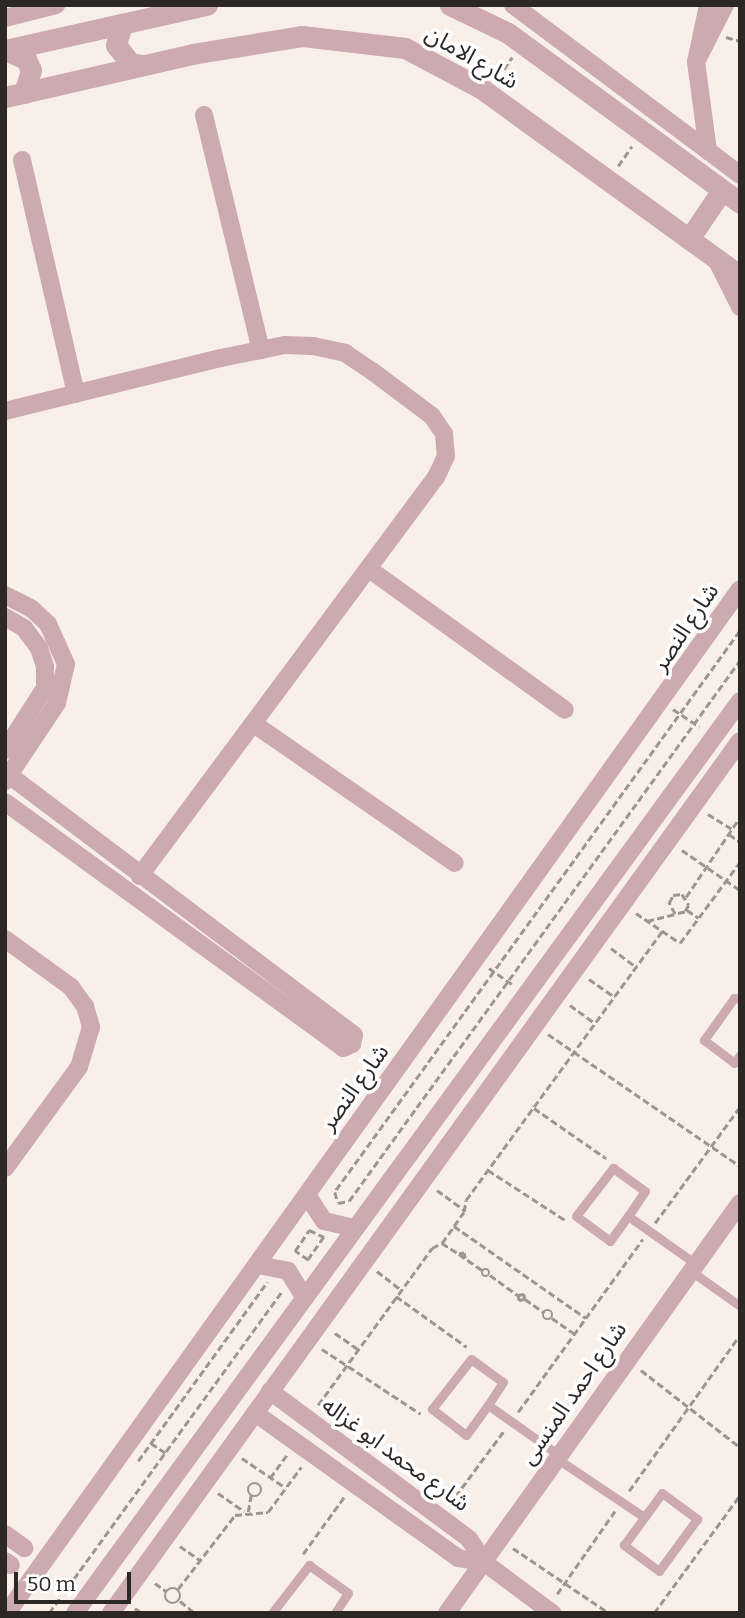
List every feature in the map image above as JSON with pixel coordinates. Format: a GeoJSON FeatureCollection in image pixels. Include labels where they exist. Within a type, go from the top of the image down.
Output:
{"type":"FeatureCollection","features":[{"type":"Feature","properties":{"kind":"street"},"geometry":{"type":"LineString","coordinates":[[5,18],[56,5]]}},
{"type":"Feature","properties":{"kind":"street"},"geometry":{"type":"LineString","coordinates":[[5,50],[207,5]]}},
{"type":"Feature","properties":{"kind":"street","name":"شارع الامان"},"geometry":{"type":"LineString","coordinates":[[450,5],[522,43],[740,203]]}},
{"type":"Feature","properties":{"kind":"street"},"geometry":{"type":"LineString","coordinates":[[513,5],[708,151],[738,170],[689,239]]}},
{"type":"Feature","properties":{"kind":"street"},"geometry":{"type":"LineString","coordinates":[[708,5],[696,62],[708,151]]}},
{"type":"Feature","properties":{"kind":"street"},"geometry":{"type":"LineString","coordinates":[[696,62],[725,5]]}},
{"type":"Feature","properties":{"kind":"street"},"geometry":{"type":"LineString","coordinates":[[122,24],[117,33],[121,56],[141,65]]}},
{"type":"Feature","properties":{"kind":"street","name":"شارع الامان"},"geometry":{"type":"LineString","coordinates":[[15,95],[141,65],[302,36],[405,48],[488,93],[740,276]]}},
{"type":"Feature","properties":{"kind":"street"},"geometry":{"type":"LineString","coordinates":[[5,50],[26,60],[30,82],[15,95]]}},
{"type":"Feature","properties":{"kind":"street"},"geometry":{"type":"LineString","coordinates":[[204,115],[261,350]]}},
{"type":"Feature","properties":{"kind":"street"},"geometry":{"type":"LineString","coordinates":[[22,160],[76,394]]}},
{"type":"Feature","properties":{"kind":"street"},"geometry":{"type":"LineString","coordinates":[[716,259],[740,307]]}},
{"type":"Feature","properties":{"kind":"street"},"geometry":{"type":"LineString","coordinates":[[5,411],[285,345],[345,353],[432,416],[444,434],[442,467],[140,876]]}},
{"type":"Feature","properties":{"kind":"street"},"geometry":{"type":"LineString","coordinates":[[369,569],[565,710]]}},
{"type":"Feature","properties":{"kind":"street","name":"شارع النصر"},"geometry":{"type":"LineString","coordinates":[[7,1613],[144,1438],[307,1195],[739,594]]}},
{"type":"Feature","properties":{"kind":"street"},"geometry":{"type":"LineString","coordinates":[[5,595],[32,609],[48,625],[66,664],[58,702],[7,778],[140,876],[283,993],[5,802]]}},
{"type":"Feature","properties":{"kind":"street"},"geometry":{"type":"LineString","coordinates":[[5,617],[24,628],[39,648],[46,667],[45,688],[5,750]]}},
{"type":"Feature","properties":{"kind":"street"},"geometry":{"type":"LineString","coordinates":[[75,1613],[740,701]]}},
{"type":"Feature","properties":{"kind":"street"},"geometry":{"type":"LineString","coordinates":[[254,723],[455,863]]}},
{"type":"Feature","properties":{"kind":"street"},"geometry":{"type":"LineString","coordinates":[[111,1613],[740,741]]}},
{"type":"Feature","properties":{"kind":"street"},"geometry":{"type":"LineString","coordinates":[[63,844],[76,827]]}},
{"type":"Feature","properties":{"kind":"street"},"geometry":{"type":"LineString","coordinates":[[5,939],[71,987],[85,1006],[91,1027],[79,1067],[5,1168]]}},
{"type":"Feature","properties":{"kind":"street"},"geometry":{"type":"LineString","coordinates":[[495,1038],[515,1050]]}},
{"type":"Feature","properties":{"kind":"street"},"geometry":{"type":"LineString","coordinates":[[307,1195],[324,1221],[354,1228]]}},
{"type":"Feature","properties":{"kind":"street","name":"شارع احمد المنسى"},"geometry":{"type":"LineString","coordinates":[[447,1613],[740,1203]]}},
{"type":"Feature","properties":{"kind":"street"},"geometry":{"type":"LineString","coordinates":[[258,1265],[288,1271],[305,1297]]}},
{"type":"Feature","properties":{"kind":"street","name":"شارع محمد ابو غزاله"},"geometry":{"type":"LineString","coordinates":[[270,1391],[441,1517],[480,1549],[485,1563]]}},
{"type":"Feature","properties":{"kind":"street","name":"شارع محمد ابو غزاله"},"geometry":{"type":"LineString","coordinates":[[255,1413],[458,1558],[485,1563],[550,1611]]}},
{"type":"Feature","properties":{"kind":"street"},"geometry":{"type":"LineString","coordinates":[[160,1495],[183,1512]]}},
{"type":"Feature","properties":{"kind":"street"},"geometry":{"type":"LineString","coordinates":[[5,1534],[24,1548]]}},
{"type":"Feature","properties":{"kind":"lane"},"geometry":{"type":"LineString","coordinates":[[740,999],[734,998],[704,1040],[734,1063],[740,1055]]}},
{"type":"Feature","properties":{"kind":"lane"},"geometry":{"type":"LineString","coordinates":[[610,1169],[645,1191],[628,1216],[610,1241],[577,1217],[610,1169]]}},
{"type":"Feature","properties":{"kind":"lane"},"geometry":{"type":"LineString","coordinates":[[628,1216],[740,1306]]}},
{"type":"Feature","properties":{"kind":"lane"},"geometry":{"type":"LineString","coordinates":[[469,1359],[503,1382],[488,1405],[466,1434],[432,1410],[469,1359]]}},
{"type":"Feature","properties":{"kind":"lane"},"geometry":{"type":"LineString","coordinates":[[488,1405],[644,1517]]}},
{"type":"Feature","properties":{"kind":"lane"},"geometry":{"type":"LineString","coordinates":[[662,1493],[697,1519],[660,1571],[624,1546],[644,1517],[662,1493]]}},
{"type":"Feature","properties":{"kind":"lane"},"geometry":{"type":"LineString","coordinates":[[272,1613],[309,1564],[348,1593],[335,1613]]}},
{"type":"Feature","properties":{"kind":"path"},"geometry":{"type":"LineString","coordinates":[[488,93],[522,43]]}},
{"type":"Feature","properties":{"kind":"path"},"geometry":{"type":"LineString","coordinates":[[608,180],[642,131]]}},
{"type":"Feature","properties":{"kind":"path"},"geometry":{"type":"LineString","coordinates":[[740,631],[335,1192],[338,1203],[349,1201],[740,660]]}},
{"type":"Feature","properties":{"kind":"path"},"geometry":{"type":"LineString","coordinates":[[663,702],[714,737]]}},
{"type":"Feature","properties":{"kind":"path"},"geometry":{"type":"LineString","coordinates":[[694,804],[732,829]]}},
{"type":"Feature","properties":{"kind":"path"},"geometry":{"type":"LineString","coordinates":[[687,910],[686,897],[740,817]]}},
{"type":"Feature","properties":{"kind":"path"},"geometry":{"type":"LineString","coordinates":[[729,834],[740,842]]}},
{"type":"Feature","properties":{"kind":"path"},"geometry":{"type":"LineString","coordinates":[[668,841],[740,890]]}},
{"type":"Feature","properties":{"kind":"path"},"geometry":{"type":"LineString","coordinates":[[622,903],[680,943],[740,862]]}},
{"type":"Feature","properties":{"kind":"path"},"geometry":{"type":"LineString","coordinates":[[676,914],[669,908],[670,899],[678,894],[686,897]]}},
{"type":"Feature","properties":{"kind":"path"},"geometry":{"type":"LineString","coordinates":[[647,921],[687,910]]}},
{"type":"Feature","properties":{"kind":"path"},"geometry":{"type":"LineString","coordinates":[[687,910],[699,918]]}},
{"type":"Feature","properties":{"kind":"path"},"geometry":{"type":"LineString","coordinates":[[308,1419],[432,1248],[442,1243],[465,1210],[466,1200],[662,931]]}},
{"type":"Feature","properties":{"kind":"path"},"geometry":{"type":"LineString","coordinates":[[597,938],[636,967]]}},
{"type":"Feature","properties":{"kind":"path"},"geometry":{"type":"LineString","coordinates":[[477,960],[527,993]]}},
{"type":"Feature","properties":{"kind":"path"},"geometry":{"type":"LineString","coordinates":[[574,969],[615,997]]}},
{"type":"Feature","properties":{"kind":"path"},"geometry":{"type":"LineString","coordinates":[[555,995],[596,1023]]}},
{"type":"Feature","properties":{"kind":"path"},"geometry":{"type":"LineString","coordinates":[[534,1024],[740,1166]]}},
{"type":"Feature","properties":{"kind":"path"},"geometry":{"type":"LineString","coordinates":[[441,1517],[740,1107]]}},
{"type":"Feature","properties":{"kind":"path"},"geometry":{"type":"LineString","coordinates":[[534,1108],[606,1157],[610,1169]]}},
{"type":"Feature","properties":{"kind":"path"},"geometry":{"type":"LineString","coordinates":[[488,1170],[563,1220],[577,1217]]}},
{"type":"Feature","properties":{"kind":"path"},"geometry":{"type":"LineString","coordinates":[[422,1180],[465,1210]]}},
{"type":"Feature","properties":{"kind":"path"},"geometry":{"type":"LineString","coordinates":[[454,1226],[586,1318]]}},
{"type":"Feature","properties":{"kind":"path"},"geometry":{"type":"LineString","coordinates":[[309,1230],[324,1237],[308,1260],[295,1251],[309,1230]]}},
{"type":"Feature","properties":{"kind":"path"},"geometry":{"type":"LineString","coordinates":[[442,1243],[483,1271],[489,1270],[490,1275],[518,1295],[519,1301],[525,1299],[545,1313],[545,1319],[552,1318],[575,1334]]}},
{"type":"Feature","properties":{"kind":"path"},"geometry":{"type":"LineString","coordinates":[[363,1261],[401,1290]]}},
{"type":"Feature","properties":{"kind":"path"},"geometry":{"type":"LineString","coordinates":[[49,1613],[164,1452],[282,1291],[276,1283],[267,1282],[144,1438],[164,1452],[183,1465]]}},
{"type":"Feature","properties":{"kind":"path"},"geometry":{"type":"LineString","coordinates":[[396,1296],[464,1343],[469,1359]]}},
{"type":"Feature","properties":{"kind":"path"},"geometry":{"type":"LineString","coordinates":[[319,1323],[358,1349]]}},
{"type":"Feature","properties":{"kind":"path"},"geometry":{"type":"LineString","coordinates":[[550,1611],[564,1583],[740,1335]]}},
{"type":"Feature","properties":{"kind":"path"},"geometry":{"type":"LineString","coordinates":[[307,1339],[415,1412],[432,1410]]}},
{"type":"Feature","properties":{"kind":"path"},"geometry":{"type":"LineString","coordinates":[[628,1359],[740,1447]]}},
{"type":"Feature","properties":{"kind":"path"},"geometry":{"type":"LineString","coordinates":[[270,1478],[295,1442]]}},
{"type":"Feature","properties":{"kind":"path"},"geometry":{"type":"LineString","coordinates":[[229,1449],[286,1489]]}},
{"type":"Feature","properties":{"kind":"path"},"geometry":{"type":"LineString","coordinates":[[204,1483],[246,1511],[266,1514],[311,1453]]}},
{"type":"Feature","properties":{"kind":"path"},"geometry":{"type":"LineString","coordinates":[[246,1511],[251,1485],[258,1483],[264,1474]]}},
{"type":"Feature","properties":{"kind":"path"},"geometry":{"type":"LineString","coordinates":[[251,1495],[261,1493],[258,1483]]}},
{"type":"Feature","properties":{"kind":"path"},"geometry":{"type":"LineString","coordinates":[[299,1559],[354,1483]]}},
{"type":"Feature","properties":{"kind":"path"},"geometry":{"type":"LineString","coordinates":[[654,1613],[740,1495]]}},
{"type":"Feature","properties":{"kind":"path"},"geometry":{"type":"LineString","coordinates":[[195,1613],[180,1601],[178,1589],[235,1515],[246,1511]]}},
{"type":"Feature","properties":{"kind":"path"},"geometry":{"type":"LineString","coordinates":[[166,1536],[200,1560]]}},
{"type":"Feature","properties":{"kind":"path"},"geometry":{"type":"LineString","coordinates":[[500,1540],[609,1613]]}},
{"type":"Feature","properties":{"kind":"path"},"geometry":{"type":"LineString","coordinates":[[178,1589],[170,1588],[165,1598],[170,1604],[180,1601]]}}]}
